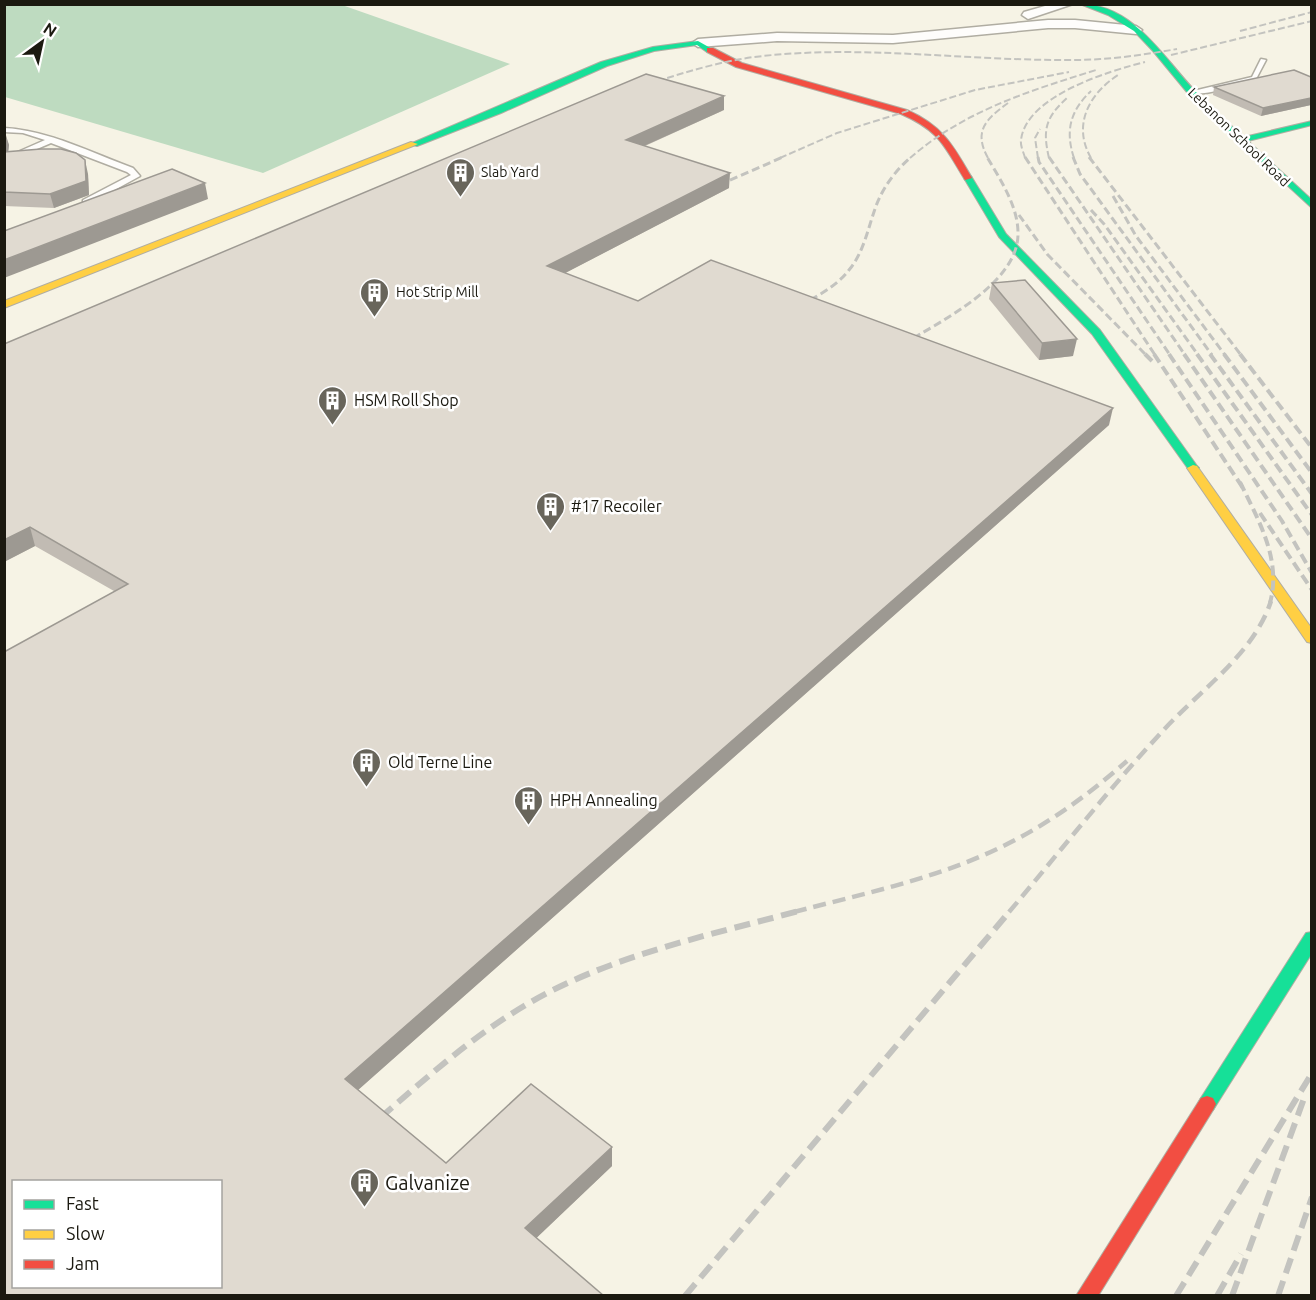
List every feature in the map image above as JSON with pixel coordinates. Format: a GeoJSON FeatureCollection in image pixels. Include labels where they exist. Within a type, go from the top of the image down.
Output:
{"type":"FeatureCollection","features":[{"type":"Feature","properties":{"kind":"street"},"geometry":{"type":"LineString","coordinates":[[962,33],[1067,4]]}},
{"type":"Feature","properties":{"kind":"street","name":"Lebanon School Road"},"geometry":{"type":"LineString","coordinates":[[1083,4],[1113,9],[1156,49],[1191,92],[1311,205]]}},
{"type":"Feature","properties":{"kind":"street"},"geometry":{"type":"LineString","coordinates":[[4,305],[498,111],[604,64],[653,49],[698,43],[777,38],[893,39],[1066,24],[1136,30]]}},
{"type":"Feature","properties":{"kind":"street"},"geometry":{"type":"LineString","coordinates":[[698,43],[739,65],[904,112],[927,122],[940,133],[1002,235],[1096,332],[1262,565],[1311,639]]}},
{"type":"Feature","properties":{"kind":"street"},"geometry":{"type":"LineString","coordinates":[[1242,140],[1311,123]]}},
{"type":"Feature","properties":{"kind":"street"},"geometry":{"type":"LineString","coordinates":[[1086,1296],[1311,938]]}},
{"type":"Feature","properties":{"kind":"lane"},"geometry":{"type":"LineString","coordinates":[[1191,92],[1210,90],[1254,78],[1263,60]]}},
{"type":"Feature","properties":{"kind":"lane"},"geometry":{"type":"LineString","coordinates":[[4,130],[24,131],[51,140],[130,170],[136,176],[76,206]]}},
{"type":"Feature","properties":{"kind":"lane"},"geometry":{"type":"LineString","coordinates":[[4,161],[51,140]]}},
{"type":"Feature","properties":{"kind":"green space"},"geometry":{"type":"Polygon","coordinates":[[[4,5],[342,5],[510,64],[263,173],[5,97],[4,5]]]}},
{"type":"Feature","properties":{"kind":"building"},"geometry":{"type":"Polygon","coordinates":[[[1294,70],[1311,77],[1311,98],[1263,108],[1214,87],[1294,70]]]}},
{"type":"Feature","properties":{"kind":"building"},"geometry":{"type":"Polygon","coordinates":[[[646,74],[724,96],[626,140],[730,173],[547,266],[638,301],[711,260],[1113,408],[345,1079],[446,1163],[531,1084],[612,1147],[525,1228],[604,1296],[4,1296],[4,652],[128,584],[30,527],[4,540],[4,344],[646,74]]]}},
{"type":"Feature","properties":{"kind":"building"},"geometry":{"type":"Polygon","coordinates":[[[61,149],[76,153],[85,160],[86,181],[50,194],[4,192],[4,152],[61,149]]]}},
{"type":"Feature","properties":{"kind":"building"},"geometry":{"type":"Polygon","coordinates":[[[172,169],[205,183],[4,260],[4,231],[172,169]]]}},
{"type":"Feature","properties":{"kind":"building"},"geometry":{"type":"Polygon","coordinates":[[[1025,280],[1077,339],[1042,343],[992,283],[1025,280]]]}},
{"type":"Feature","properties":{"kind":"railway"},"geometry":{"type":"LineString","coordinates":[[1240,31],[1312,12]]}},
{"type":"Feature","properties":{"kind":"railway"},"geometry":{"type":"LineString","coordinates":[[1171,55],[1312,21]]}},
{"type":"Feature","properties":{"kind":"railway"},"geometry":{"type":"LineString","coordinates":[[648,84],[727,62],[794,53],[873,52],[1073,60],[1125,57],[1177,49]]}},
{"type":"Feature","properties":{"kind":"railway"},"geometry":{"type":"LineString","coordinates":[[1025,158],[1021,140],[1026,124],[1053,98],[1091,79],[1145,62]]}},
{"type":"Feature","properties":{"kind":"railway"},"geometry":{"type":"LineString","coordinates":[[910,158],[952,127],[998,104],[1096,70]]}},
{"type":"Feature","properties":{"kind":"railway"},"geometry":{"type":"LineString","coordinates":[[780,158],[837,133],[975,90],[1069,72]]}},
{"type":"Feature","properties":{"kind":"railway"},"geometry":{"type":"LineString","coordinates":[[1091,158],[1083,134],[1086,111],[1099,91],[1118,75]]}},
{"type":"Feature","properties":{"kind":"railway"},"geometry":{"type":"LineString","coordinates":[[1074,158],[1070,139],[1071,122],[1078,106],[1091,91]]}},
{"type":"Feature","properties":{"kind":"railway"},"geometry":{"type":"LineString","coordinates":[[1049,158],[1046,139],[1048,124],[1055,110],[1069,96]]}},
{"type":"Feature","properties":{"kind":"railway"},"geometry":{"type":"LineString","coordinates":[[988,158],[982,140],[984,126],[1008,103]]}},
{"type":"Feature","properties":{"kind":"railway"},"geometry":{"type":"LineString","coordinates":[[1038,158],[1035,138],[1040,129]]}},
{"type":"Feature","properties":{"kind":"railway"},"geometry":{"type":"LineString","coordinates":[[719,185],[783,157]]}},
{"type":"Feature","properties":{"kind":"railway"},"geometry":{"type":"LineString","coordinates":[[903,344],[975,299],[1006,268],[1015,251],[1018,233],[1015,213],[987,157]]}},
{"type":"Feature","properties":{"kind":"railway"},"geometry":{"type":"LineString","coordinates":[[1025,157],[1155,355]]}},
{"type":"Feature","properties":{"kind":"railway"},"geometry":{"type":"LineString","coordinates":[[1038,157],[1039,162],[1170,355]]}},
{"type":"Feature","properties":{"kind":"railway"},"geometry":{"type":"LineString","coordinates":[[1049,157],[1185,355]]}},
{"type":"Feature","properties":{"kind":"railway"},"geometry":{"type":"LineString","coordinates":[[1073,157],[1080,174],[1212,355]]}},
{"type":"Feature","properties":{"kind":"railway"},"geometry":{"type":"LineString","coordinates":[[1089,157],[1241,355]]}},
{"type":"Feature","properties":{"kind":"railway"},"geometry":{"type":"LineString","coordinates":[[800,306],[833,286],[849,270],[862,248],[882,192],[895,173],[910,158]]}},
{"type":"Feature","properties":{"kind":"railway"},"geometry":{"type":"LineString","coordinates":[[1113,196],[1136,236],[1225,355]]}},
{"type":"Feature","properties":{"kind":"railway"},"geometry":{"type":"LineString","coordinates":[[1091,210],[1104,224],[1198,355]]}},
{"type":"Feature","properties":{"kind":"railway"},"geometry":{"type":"LineString","coordinates":[[1019,215],[1047,254],[1146,355]]}},
{"type":"Feature","properties":{"kind":"railway"},"geometry":{"type":"LineString","coordinates":[[1154,354],[1243,488]]}},
{"type":"Feature","properties":{"kind":"railway"},"geometry":{"type":"LineString","coordinates":[[1169,354],[1282,521],[1312,573]]}},
{"type":"Feature","properties":{"kind":"railway"},"geometry":{"type":"LineString","coordinates":[[1184,354],[1312,539]]}},
{"type":"Feature","properties":{"kind":"railway"},"geometry":{"type":"LineString","coordinates":[[1197,354],[1312,515]]}},
{"type":"Feature","properties":{"kind":"railway"},"geometry":{"type":"LineString","coordinates":[[1210,354],[1312,494]]}},
{"type":"Feature","properties":{"kind":"railway"},"geometry":{"type":"LineString","coordinates":[[1224,354],[1312,473]]}},
{"type":"Feature","properties":{"kind":"railway"},"geometry":{"type":"LineString","coordinates":[[1240,354],[1312,448]]}},
{"type":"Feature","properties":{"kind":"railway"},"geometry":{"type":"LineString","coordinates":[[1146,355],[1152,361]]}},
{"type":"Feature","properties":{"kind":"railway"},"geometry":{"type":"LineString","coordinates":[[1240,482],[1243,488]]}},
{"type":"Feature","properties":{"kind":"railway"},"geometry":{"type":"LineString","coordinates":[[1243,488],[1261,525],[1271,555],[1273,587],[1270,603]]}},
{"type":"Feature","properties":{"kind":"railway"},"geometry":{"type":"LineString","coordinates":[[1260,513],[1312,590]]}},
{"type":"Feature","properties":{"kind":"railway"},"geometry":{"type":"LineString","coordinates":[[1009,912],[1140,756],[1238,656],[1263,621],[1271,601]]}},
{"type":"Feature","properties":{"kind":"railway"},"geometry":{"type":"LineString","coordinates":[[794,912],[924,877],[975,859],[1033,830],[1066,809],[1127,761]]}},
{"type":"Feature","properties":{"kind":"railway"},"geometry":{"type":"LineString","coordinates":[[380,1118],[486,1031],[555,989],[588,974],[658,949],[799,911]]}},
{"type":"Feature","properties":{"kind":"railway"},"geometry":{"type":"LineString","coordinates":[[685,1296],[1010,911]]}},
{"type":"Feature","properties":{"kind":"railway"},"geometry":{"type":"LineString","coordinates":[[1176,1296],[1312,1073]]}},
{"type":"Feature","properties":{"kind":"railway"},"geometry":{"type":"LineString","coordinates":[[1232,1296],[1306,1093]]}},
{"type":"Feature","properties":{"kind":"railway"},"geometry":{"type":"LineString","coordinates":[[1278,1296],[1312,1197]]}},
{"type":"Feature","properties":{"kind":"railway"},"geometry":{"type":"LineString","coordinates":[[1217,1296],[1241,1254]]}},
{"type":"Feature","properties":{"kind":"traffic: fast"},"geometry":{"type":"LineString","coordinates":[[1083,4],[1110,14],[1136,30],[1156,49],[1194,95],[1312,205]]}},
{"type":"Feature","properties":{"kind":"traffic: fast"},"geometry":{"type":"LineString","coordinates":[[414,144],[498,111],[604,64],[653,49],[698,43],[710,50]]}},
{"type":"Feature","properties":{"kind":"traffic: fast"},"geometry":{"type":"LineString","coordinates":[[1242,140],[1312,123]]}},
{"type":"Feature","properties":{"kind":"traffic: fast"},"geometry":{"type":"LineString","coordinates":[[968,178],[1002,235],[1096,332],[1193,468]]}},
{"type":"Feature","properties":{"kind":"traffic: fast"},"geometry":{"type":"LineString","coordinates":[[1207,1104],[1312,938]]}},
{"type":"Feature","properties":{"kind":"traffic: slow"},"geometry":{"type":"LineString","coordinates":[[4,305],[414,144]]}},
{"type":"Feature","properties":{"kind":"traffic: slow"},"geometry":{"type":"LineString","coordinates":[[1193,468],[1312,639]]}},
{"type":"Feature","properties":{"kind":"traffic: jam"},"geometry":{"type":"LineString","coordinates":[[710,50],[739,65],[918,118],[936,130],[943,138],[968,178]]}},
{"type":"Feature","properties":{"kind":"traffic: jam"},"geometry":{"type":"LineString","coordinates":[[1086,1296],[1207,1104]]}},
{"type":"Feature","properties":{"kind":"place","name":"Slab Yard"},"geometry":{"type":"Point","coordinates":[460,198]}},
{"type":"Feature","properties":{"kind":"place","name":"Hot Strip Mill"},"geometry":{"type":"Point","coordinates":[375,318]}},
{"type":"Feature","properties":{"kind":"place","name":"HSM Roll Shop"},"geometry":{"type":"Point","coordinates":[333,426]}},
{"type":"Feature","properties":{"kind":"place","name":"#17 Recoiler"},"geometry":{"type":"Point","coordinates":[550,532]}},
{"type":"Feature","properties":{"kind":"place","name":"Old Terne Line"},"geometry":{"type":"Point","coordinates":[367,788]}},
{"type":"Feature","properties":{"kind":"place","name":"HPH Annealing"},"geometry":{"type":"Point","coordinates":[529,826]}},
{"type":"Feature","properties":{"kind":"place","name":"Galvanize"},"geometry":{"type":"Point","coordinates":[364,1208]}}]}
